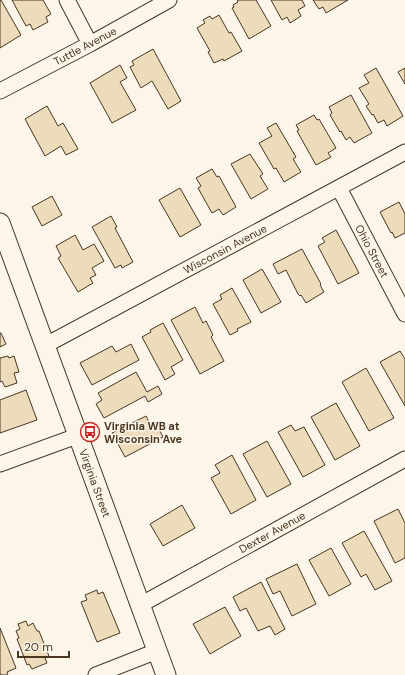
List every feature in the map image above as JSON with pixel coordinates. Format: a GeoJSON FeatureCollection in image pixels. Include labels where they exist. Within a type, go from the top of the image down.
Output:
{"type":"FeatureCollection","features":[{"type":"Feature","properties":{"kind":"street"},"geometry":{"type":"LineString","coordinates":[[67,0],[90,44]]}},
{"type":"Feature","properties":{"kind":"street","name":"Tuttle Avenue"},"geometry":{"type":"LineString","coordinates":[[0,91],[90,44],[169,0]]}},
{"type":"Feature","properties":{"kind":"street","name":"Wisconsin Avenue"},"geometry":{"type":"LineString","coordinates":[[44,346],[405,152]]}},
{"type":"Feature","properties":{"kind":"street","name":"Ohio Street"},"geometry":{"type":"LineString","coordinates":[[339,188],[405,314]]}},
{"type":"Feature","properties":{"kind":"street","name":"Virginia Street"},"geometry":{"type":"LineString","coordinates":[[0,223],[166,675]]}},
{"type":"Feature","properties":{"kind":"street"},"geometry":{"type":"LineString","coordinates":[[0,464],[77,436]]}},
{"type":"Feature","properties":{"kind":"street","name":"Dexter Avenue"},"geometry":{"type":"LineString","coordinates":[[140,604],[405,459]]}},
{"type":"Feature","properties":{"kind":"street"},"geometry":{"type":"LineString","coordinates":[[96,675],[157,651]]}},
{"type":"Feature","properties":{"kind":"building"},"geometry":{"type":"Polygon","coordinates":[[[0,0],[21,35],[0,48],[0,0]]]}},
{"type":"Feature","properties":{"kind":"building"},"geometry":{"type":"Polygon","coordinates":[[[12,0],[43,0],[51,14],[46,17],[48,22],[33,30],[30,24],[26,26],[12,0]]]}},
{"type":"Feature","properties":{"kind":"building"},"geometry":{"type":"Polygon","coordinates":[[[239,0],[256,0],[271,26],[249,39],[232,8],[234,7],[233,5],[239,0]]]}},
{"type":"Feature","properties":{"kind":"building"},"geometry":{"type":"Polygon","coordinates":[[[271,0],[302,0],[305,6],[298,10],[301,16],[290,23],[287,17],[282,20],[271,0]]]}},
{"type":"Feature","properties":{"kind":"building"},"geometry":{"type":"Polygon","coordinates":[[[313,0],[348,0],[326,13],[323,7],[319,9],[313,0]]]}},
{"type":"Feature","properties":{"kind":"building"},"geometry":{"type":"Polygon","coordinates":[[[219,15],[229,33],[231,32],[242,51],[224,61],[223,59],[214,63],[208,52],[210,51],[197,28],[205,23],[203,20],[210,16],[212,19],[219,15]]]}},
{"type":"Feature","properties":{"kind":"building"},"geometry":{"type":"Polygon","coordinates":[[[153,49],[181,101],[168,109],[152,81],[141,88],[130,67],[134,65],[132,61],[153,49]]]}},
{"type":"Feature","properties":{"kind":"building"},"geometry":{"type":"Polygon","coordinates":[[[120,65],[127,78],[120,82],[136,110],[112,123],[90,83],[120,65]]]}},
{"type":"Feature","properties":{"kind":"building"},"geometry":{"type":"Polygon","coordinates":[[[376,68],[403,116],[387,126],[384,120],[378,123],[373,114],[372,115],[366,106],[369,104],[359,88],[369,83],[364,75],[376,68]]]}},
{"type":"Feature","properties":{"kind":"building"},"geometry":{"type":"Polygon","coordinates":[[[405,68],[405,84],[398,72],[405,68]]]}},
{"type":"Feature","properties":{"kind":"building"},"geometry":{"type":"Polygon","coordinates":[[[351,95],[372,133],[354,143],[350,137],[346,140],[341,131],[340,132],[330,115],[332,113],[329,107],[351,95]]]}},
{"type":"Feature","properties":{"kind":"building"},"geometry":{"type":"Polygon","coordinates":[[[47,106],[58,126],[63,123],[78,149],[66,155],[61,146],[45,156],[25,119],[47,106]]]}},
{"type":"Feature","properties":{"kind":"building"},"geometry":{"type":"Polygon","coordinates":[[[314,115],[317,120],[319,119],[336,148],[328,153],[331,157],[316,165],[297,131],[299,130],[296,125],[314,115]]]}},
{"type":"Feature","properties":{"kind":"building"},"geometry":{"type":"Polygon","coordinates":[[[276,123],[296,157],[293,159],[301,172],[284,182],[276,168],[274,169],[259,143],[272,136],[267,128],[276,123]]]}},
{"type":"Feature","properties":{"kind":"building"},"geometry":{"type":"Polygon","coordinates":[[[250,154],[263,174],[260,176],[268,189],[251,199],[231,164],[250,154]]]}},
{"type":"Feature","properties":{"kind":"building"},"geometry":{"type":"Polygon","coordinates":[[[212,169],[217,177],[219,176],[236,207],[223,215],[219,209],[212,213],[198,188],[201,186],[196,178],[212,169]]]}},
{"type":"Feature","properties":{"kind":"building"},"geometry":{"type":"Polygon","coordinates":[[[180,188],[201,225],[180,237],[159,200],[180,188]]]}},
{"type":"Feature","properties":{"kind":"building"},"geometry":{"type":"Polygon","coordinates":[[[52,196],[62,215],[42,226],[32,207],[52,196]]]}},
{"type":"Feature","properties":{"kind":"building"},"geometry":{"type":"Polygon","coordinates":[[[399,202],[405,214],[405,233],[395,238],[380,212],[399,202]]]}},
{"type":"Feature","properties":{"kind":"building"},"geometry":{"type":"Polygon","coordinates":[[[111,216],[117,227],[115,228],[133,262],[122,268],[121,265],[115,268],[92,227],[111,216]]]}},
{"type":"Feature","properties":{"kind":"building"},"geometry":{"type":"Polygon","coordinates":[[[336,230],[359,273],[338,284],[318,246],[325,242],[322,238],[336,230]]]}},
{"type":"Feature","properties":{"kind":"building"},"geometry":{"type":"Polygon","coordinates":[[[75,235],[83,250],[94,244],[104,261],[92,268],[96,275],[90,278],[93,283],[78,292],[58,258],[61,256],[56,246],[75,235]]]}},
{"type":"Feature","properties":{"kind":"building"},"geometry":{"type":"Polygon","coordinates":[[[302,249],[324,292],[306,303],[301,295],[300,296],[298,294],[286,270],[278,274],[273,264],[302,249]]]}},
{"type":"Feature","properties":{"kind":"building"},"geometry":{"type":"Polygon","coordinates":[[[262,269],[281,302],[261,313],[243,280],[262,269]]]}},
{"type":"Feature","properties":{"kind":"building"},"geometry":{"type":"Polygon","coordinates":[[[232,288],[251,322],[237,329],[238,331],[230,335],[213,304],[222,299],[220,295],[232,288]]]}},
{"type":"Feature","properties":{"kind":"building"},"geometry":{"type":"Polygon","coordinates":[[[195,307],[203,323],[206,321],[213,335],[211,337],[224,361],[200,374],[171,320],[195,307]]]}},
{"type":"Feature","properties":{"kind":"building"},"geometry":{"type":"Polygon","coordinates":[[[163,323],[183,360],[171,367],[175,374],[165,380],[142,337],[151,332],[150,330],[163,323]]]}},
{"type":"Feature","properties":{"kind":"building"},"geometry":{"type":"Polygon","coordinates":[[[0,333],[6,344],[0,347],[0,333]]]}},
{"type":"Feature","properties":{"kind":"building"},"geometry":{"type":"Polygon","coordinates":[[[131,344],[139,360],[92,385],[80,363],[112,346],[116,352],[131,344]]]}},
{"type":"Feature","properties":{"kind":"building"},"geometry":{"type":"Polygon","coordinates":[[[400,351],[405,359],[405,406],[380,362],[400,351]]]}},
{"type":"Feature","properties":{"kind":"building"},"geometry":{"type":"Polygon","coordinates":[[[8,356],[9,358],[14,356],[19,372],[14,373],[17,383],[5,387],[2,381],[0,382],[0,358],[8,356]]]}},
{"type":"Feature","properties":{"kind":"building"},"geometry":{"type":"Polygon","coordinates":[[[366,368],[394,418],[369,431],[342,382],[366,368]]]}},
{"type":"Feature","properties":{"kind":"building"},"geometry":{"type":"Polygon","coordinates":[[[136,372],[147,392],[158,386],[162,394],[148,402],[145,396],[104,418],[96,404],[102,400],[98,393],[136,372]]]}},
{"type":"Feature","properties":{"kind":"building"},"geometry":{"type":"Polygon","coordinates":[[[26,390],[37,420],[0,433],[0,400],[26,390]]]}},
{"type":"Feature","properties":{"kind":"building"},"geometry":{"type":"Polygon","coordinates":[[[336,403],[360,446],[335,460],[311,417],[336,403]]]}},
{"type":"Feature","properties":{"kind":"building"},"geometry":{"type":"Polygon","coordinates":[[[146,416],[151,426],[156,423],[163,437],[125,457],[112,433],[146,416]]]}},
{"type":"Feature","properties":{"kind":"building"},"geometry":{"type":"Polygon","coordinates":[[[291,425],[295,431],[304,427],[325,465],[303,477],[278,432],[291,425]]]}},
{"type":"Feature","properties":{"kind":"building"},"geometry":{"type":"Polygon","coordinates":[[[267,441],[291,484],[267,497],[243,454],[267,441]]]}},
{"type":"Feature","properties":{"kind":"building"},"geometry":{"type":"Polygon","coordinates":[[[232,455],[256,500],[231,514],[211,478],[220,473],[215,465],[232,455]]]}},
{"type":"Feature","properties":{"kind":"building"},"geometry":{"type":"Polygon","coordinates":[[[182,505],[195,528],[163,546],[150,524],[182,505]]]}},
{"type":"Feature","properties":{"kind":"building"},"geometry":{"type":"Polygon","coordinates":[[[398,509],[405,523],[405,558],[395,563],[374,521],[398,509]]]}},
{"type":"Feature","properties":{"kind":"building"},"geometry":{"type":"Polygon","coordinates":[[[364,531],[392,581],[375,590],[366,574],[361,577],[342,543],[364,531]]]}},
{"type":"Feature","properties":{"kind":"building"},"geometry":{"type":"Polygon","coordinates":[[[331,548],[351,584],[329,596],[309,560],[331,548]]]}},
{"type":"Feature","properties":{"kind":"building"},"geometry":{"type":"Polygon","coordinates":[[[297,564],[316,604],[292,616],[280,591],[273,594],[266,579],[297,564]]]}},
{"type":"Feature","properties":{"kind":"building"},"geometry":{"type":"Polygon","coordinates":[[[261,582],[285,629],[275,635],[270,626],[258,631],[246,608],[240,611],[233,597],[261,582]]]}},
{"type":"Feature","properties":{"kind":"building"},"geometry":{"type":"Polygon","coordinates":[[[97,590],[98,594],[103,592],[120,633],[97,642],[81,602],[87,600],[85,595],[97,590]]]}},
{"type":"Feature","properties":{"kind":"building"},"geometry":{"type":"Polygon","coordinates":[[[225,607],[241,636],[210,654],[193,624],[225,607]]]}},
{"type":"Feature","properties":{"kind":"building"},"geometry":{"type":"Polygon","coordinates":[[[26,621],[28,626],[33,623],[37,631],[39,631],[49,656],[45,658],[47,663],[32,669],[29,664],[27,665],[17,639],[19,638],[16,631],[20,629],[18,624],[26,621]]]}},
{"type":"Feature","properties":{"kind":"building"},"geometry":{"type":"Polygon","coordinates":[[[0,628],[16,668],[7,672],[8,674],[6,675],[1,675],[0,673],[0,628]]]}},
{"type":"Feature","properties":{"kind":"place","name":"Virginia WB at Wisconsin Ave"},"geometry":{"type":"Point","coordinates":[90,432]}}]}
